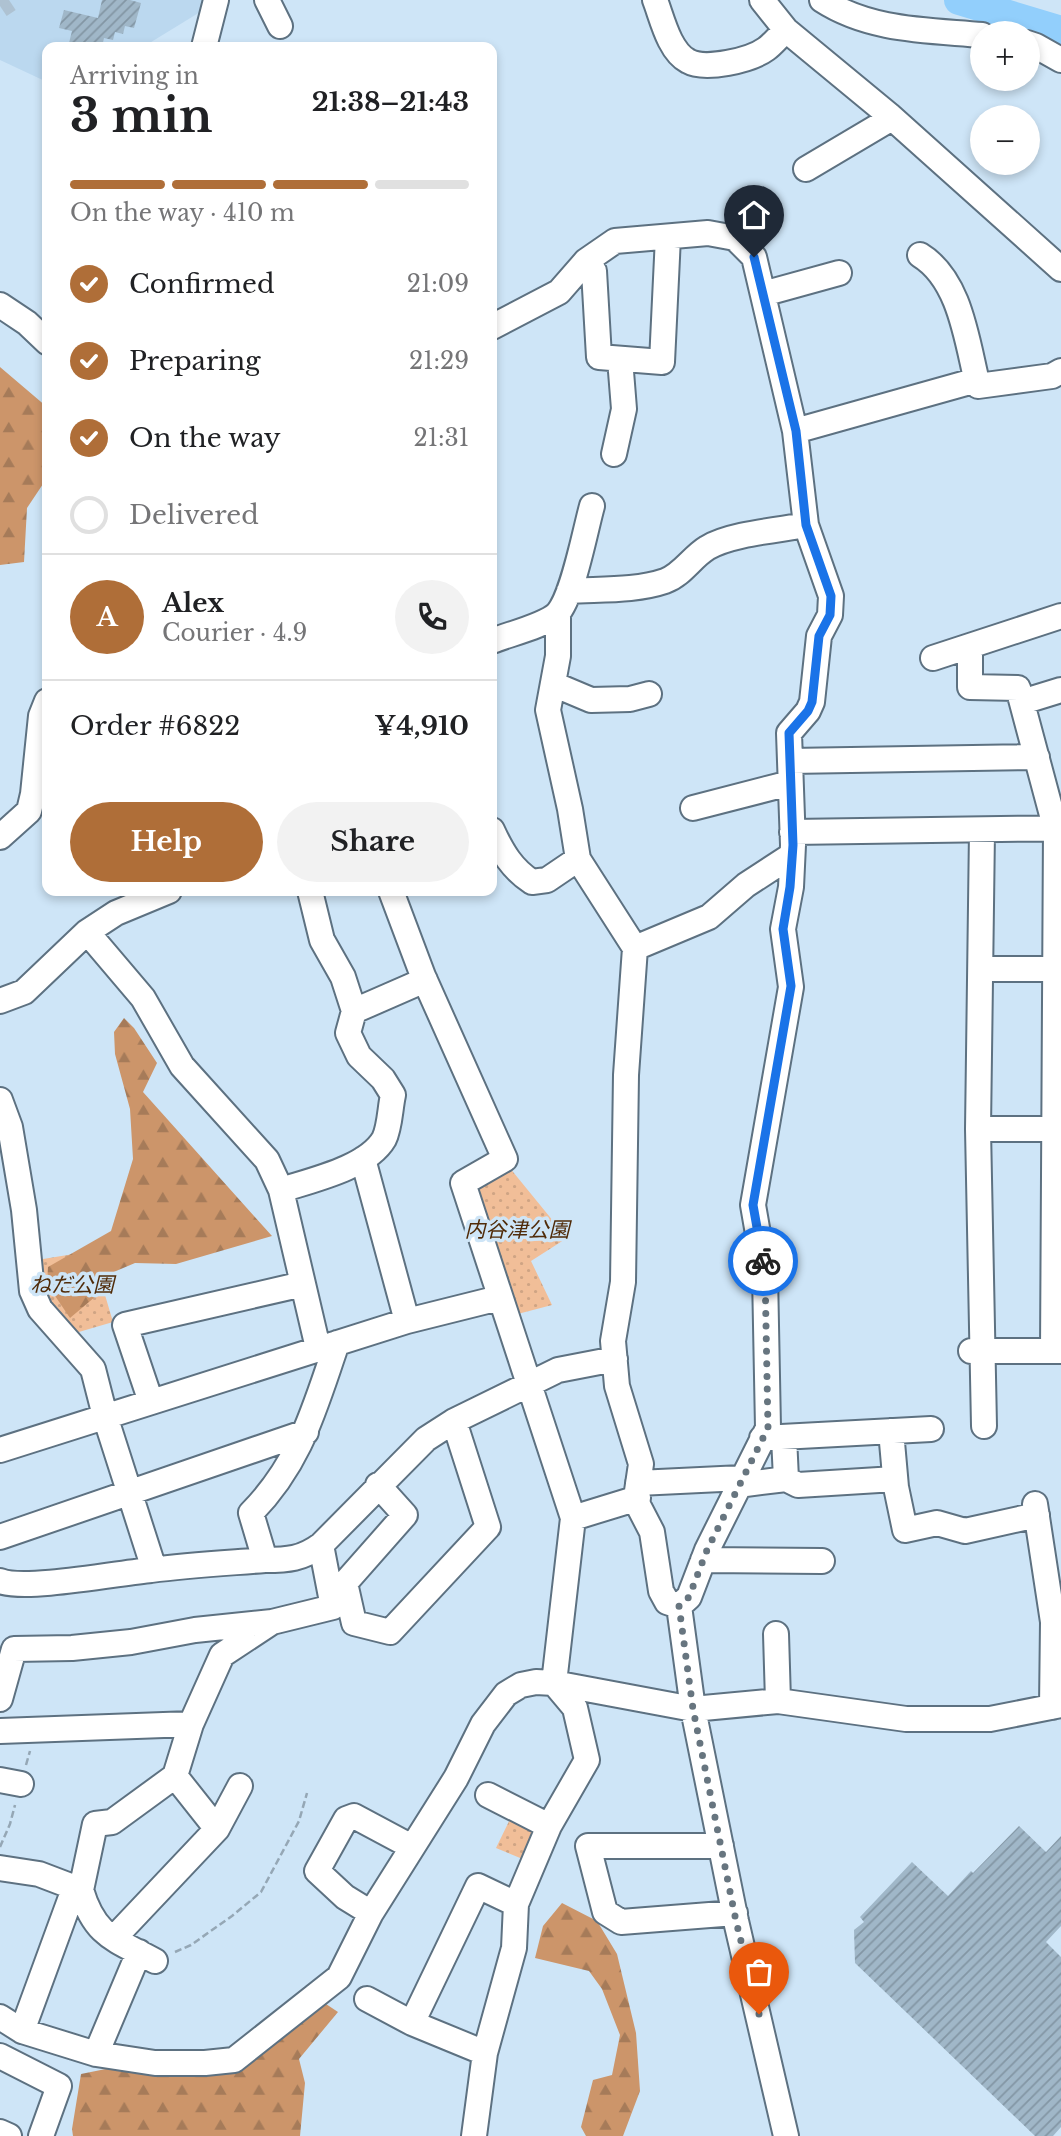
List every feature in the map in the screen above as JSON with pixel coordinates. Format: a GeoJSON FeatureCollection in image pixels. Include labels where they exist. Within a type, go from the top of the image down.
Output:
{"type":"FeatureCollection","features":[{"type":"Feature","properties":{"kind":"street"},"geometry":{"type":"LineString","coordinates":[[205,42],[216,0]]}},
{"type":"Feature","properties":{"kind":"street"},"geometry":{"type":"LineString","coordinates":[[267,0],[279,26]]}},
{"type":"Feature","properties":{"kind":"street"},"geometry":{"type":"LineString","coordinates":[[654,0],[674,45],[687,61],[704,65],[737,61],[766,49],[786,30]]}},
{"type":"Feature","properties":{"kind":"street"},"geometry":{"type":"LineString","coordinates":[[762,0],[786,30],[892,118],[1061,269]]}},
{"type":"Feature","properties":{"kind":"street"},"geometry":{"type":"LineString","coordinates":[[822,0],[835,8],[881,25],[970,34]]}},
{"type":"Feature","properties":{"kind":"street"},"geometry":{"type":"LineString","coordinates":[[1040,48],[1061,60]]}},
{"type":"Feature","properties":{"kind":"street"},"geometry":{"type":"LineString","coordinates":[[806,170],[892,118]]}},
{"type":"Feature","properties":{"kind":"street"},"geometry":{"type":"LineString","coordinates":[[497,324],[559,292],[586,261],[615,241],[708,233],[735,238],[754,257],[796,431],[806,525],[831,596],[830,615],[819,636],[812,702],[808,711],[789,733],[792,844],[790,887],[783,929],[791,986],[753,1205],[765,1274],[768,1428],[786,1479]]}},
{"type":"Feature","properties":{"kind":"street"},"geometry":{"type":"LineString","coordinates":[[586,261],[594,271],[599,357],[662,362],[668,237]]}},
{"type":"Feature","properties":{"kind":"street"},"geometry":{"type":"LineString","coordinates":[[920,255],[933,263],[947,284],[963,324],[978,386],[1052,376],[1061,371]]}},
{"type":"Feature","properties":{"kind":"street"},"geometry":{"type":"LineString","coordinates":[[763,293],[839,273]]}},
{"type":"Feature","properties":{"kind":"street"},"geometry":{"type":"LineString","coordinates":[[0,305],[37,324]]}},
{"type":"Feature","properties":{"kind":"street"},"geometry":{"type":"LineString","coordinates":[[614,454],[624,410],[621,359]]}},
{"type":"Feature","properties":{"kind":"street"},"geometry":{"type":"LineString","coordinates":[[796,431],[977,380]]}},
{"type":"Feature","properties":{"kind":"street"},"geometry":{"type":"LineString","coordinates":[[592,506],[564,602],[548,709],[578,859],[635,948],[626,1075],[623,1282],[614,1341],[615,1359],[617,1386],[641,1464],[638,1505],[652,1532],[661,1591],[667,1602],[679,1606]]}},
{"type":"Feature","properties":{"kind":"street"},"geometry":{"type":"LineString","coordinates":[[497,639],[548,620],[564,602],[666,580],[680,572],[707,548],[724,540],[806,525]]}},
{"type":"Feature","properties":{"kind":"street"},"geometry":{"type":"LineString","coordinates":[[933,658],[1061,616]]}},
{"type":"Feature","properties":{"kind":"street"},"geometry":{"type":"LineString","coordinates":[[970,646],[970,687],[1018,688],[1046,763],[1059,829],[1057,1351],[976,1351]]}},
{"type":"Feature","properties":{"kind":"street"},"geometry":{"type":"LineString","coordinates":[[553,684],[591,701],[631,699],[649,694]]}},
{"type":"Feature","properties":{"kind":"street"},"geometry":{"type":"LineString","coordinates":[[1022,702],[1061,690]]}},
{"type":"Feature","properties":{"kind":"street"},"geometry":{"type":"LineString","coordinates":[[0,837],[29,811],[42,714]]}},
{"type":"Feature","properties":{"kind":"street"},"geometry":{"type":"LineString","coordinates":[[693,808],[790,772],[1046,763]]}},
{"type":"Feature","properties":{"kind":"street"},"geometry":{"type":"LineString","coordinates":[[635,948],[709,917],[792,844],[982,831],[1059,829]]}},
{"type":"Feature","properties":{"kind":"street"},"geometry":{"type":"LineString","coordinates":[[982,831],[976,1351],[984,1426]]}},
{"type":"Feature","properties":{"kind":"street"},"geometry":{"type":"LineString","coordinates":[[497,841],[518,873],[532,882],[547,880],[578,859]]}},
{"type":"Feature","properties":{"kind":"street"},"geometry":{"type":"LineString","coordinates":[[0,1001],[24,992],[87,932],[116,913],[157,896]]}},
{"type":"Feature","properties":{"kind":"street"},"geometry":{"type":"LineString","coordinates":[[281,1190],[337,1172],[363,1159],[384,1138],[393,1095],[383,1079],[359,1056],[348,1033],[354,1011],[343,977],[322,940],[311,896]]}},
{"type":"Feature","properties":{"kind":"street"},"geometry":{"type":"LineString","coordinates":[[393,896],[425,980],[505,1159],[463,1183],[573,1518],[554,1683],[575,1709],[587,1760],[549,1826],[516,1904],[514,1948],[485,2053],[474,2136]]}},
{"type":"Feature","properties":{"kind":"street"},"geometry":{"type":"LineString","coordinates":[[87,932],[143,998],[181,1066],[267,1160],[281,1190],[303,1284],[328,1346],[306,1432],[294,1459],[272,1492],[251,1513],[265,1560]]}},
{"type":"Feature","properties":{"kind":"street"},"geometry":{"type":"LineString","coordinates":[[982,969],[1058,969]]}},
{"type":"Feature","properties":{"kind":"street"},"geometry":{"type":"LineString","coordinates":[[354,1011],[425,980]]}},
{"type":"Feature","properties":{"kind":"street"},"geometry":{"type":"LineString","coordinates":[[0,1100],[10,1127],[24,1210],[32,1291],[40,1309],[93,1369],[105,1416],[154,1569]]}},
{"type":"Feature","properties":{"kind":"street"},"geometry":{"type":"LineString","coordinates":[[978,1129],[1058,1129]]}},
{"type":"Feature","properties":{"kind":"street"},"geometry":{"type":"LineString","coordinates":[[363,1159],[407,1321]]}},
{"type":"Feature","properties":{"kind":"street"},"geometry":{"type":"LineString","coordinates":[[151,1402],[125,1325],[303,1284]]}},
{"type":"Feature","properties":{"kind":"street"},"geometry":{"type":"LineString","coordinates":[[0,1450],[407,1321],[499,1298]]}},
{"type":"Feature","properties":{"kind":"street"},"geometry":{"type":"LineString","coordinates":[[0,1581],[8,1584],[32,1584],[154,1569],[306,1556],[321,1545],[426,1439],[454,1421],[558,1370],[615,1359]]}},
{"type":"Feature","properties":{"kind":"street"},"geometry":{"type":"LineString","coordinates":[[378,1485],[405,1515],[345,1583],[354,1623],[390,1632],[488,1527],[454,1421]]}},
{"type":"Feature","properties":{"kind":"street"},"geometry":{"type":"LineString","coordinates":[[679,1606],[689,1597],[740,1482],[773,1438],[931,1429]]}},
{"type":"Feature","properties":{"kind":"street"},"geometry":{"type":"LineString","coordinates":[[0,2017],[22,2031],[96,2054],[155,2063],[234,2060],[339,1978],[371,1913],[456,1778],[483,1724],[506,1694],[528,1684],[554,1683],[693,1709],[778,1700],[905,1719],[990,1719],[1057,1706],[1053,1622],[1036,1510],[965,1531],[937,1523],[905,1530],[895,1479],[891,1431]]}},
{"type":"Feature","properties":{"kind":"street"},"geometry":{"type":"LineString","coordinates":[[0,1537],[306,1432]]}},
{"type":"Feature","properties":{"kind":"street"},"geometry":{"type":"LineString","coordinates":[[573,1518],[638,1491],[786,1479],[798,1485],[895,1479]]}},
{"type":"Feature","properties":{"kind":"street"},"geometry":{"type":"LineString","coordinates":[[2,1685],[14,1649],[108,1644],[195,1630],[272,1622],[333,1607],[321,1545]]}},
{"type":"Feature","properties":{"kind":"street"},"geometry":{"type":"LineString","coordinates":[[704,1560],[822,1561]]}},
{"type":"Feature","properties":{"kind":"street"},"geometry":{"type":"LineString","coordinates":[[679,1606],[693,1709],[734,1913],[786,2136]]}},
{"type":"Feature","properties":{"kind":"street"},"geometry":{"type":"LineString","coordinates":[[96,2054],[147,1956],[114,1938],[88,1914],[81,1890],[95,1824],[112,1822],[175,1776],[191,1724],[222,1655],[272,1622]]}},
{"type":"Feature","properties":{"kind":"street"},"geometry":{"type":"LineString","coordinates":[[776,1634],[778,1700]]}},
{"type":"Feature","properties":{"kind":"street"},"geometry":{"type":"LineString","coordinates":[[0,1731],[191,1724]]}},
{"type":"Feature","properties":{"kind":"street"},"geometry":{"type":"LineString","coordinates":[[175,1776],[217,1829]]}},
{"type":"Feature","properties":{"kind":"street"},"geometry":{"type":"LineString","coordinates":[[114,1938],[217,1829],[240,1786]]}},
{"type":"Feature","properties":{"kind":"street"},"geometry":{"type":"LineString","coordinates":[[488,1796],[549,1826]]}},
{"type":"Feature","properties":{"kind":"street"},"geometry":{"type":"LineString","coordinates":[[371,1913],[345,1897],[317,1871],[346,1819],[354,1816],[412,1847]]}},
{"type":"Feature","properties":{"kind":"street"},"geometry":{"type":"LineString","coordinates":[[721,1846],[588,1846],[605,1913],[621,1922],[734,1913]]}},
{"type":"Feature","properties":{"kind":"street"},"geometry":{"type":"LineString","coordinates":[[2,1874],[39,1874],[81,1890]]}},
{"type":"Feature","properties":{"kind":"street"},"geometry":{"type":"LineString","coordinates":[[412,2023],[478,1886],[516,1904]]}},
{"type":"Feature","properties":{"kind":"street"},"geometry":{"type":"LineString","coordinates":[[22,2031],[70,1900],[81,1890]]}},
{"type":"Feature","properties":{"kind":"street"},"geometry":{"type":"LineString","coordinates":[[367,1999],[412,2023],[485,2053]]}},
{"type":"Feature","properties":{"kind":"street"},"geometry":{"type":"LineString","coordinates":[[0,2056],[59,2086],[44,2134]]}},
{"type":"Feature","properties":{"kind":"street"},"geometry":{"type":"LineString","coordinates":[[0,2132],[9,2136]]}},
{"type":"Feature","properties":{"kind":"path"},"geometry":{"type":"LineString","coordinates":[[147,1956],[191,1945],[261,1892],[299,1821],[307,1793]]}},
{"type":"Feature","properties":{"kind":"shaded area"},"geometry":{"type":"Polygon","coordinates":[[[0,0],[208,0],[205,9],[151,42],[42,42],[42,80],[0,60],[0,0]]]}},
{"type":"Feature","properties":{"kind":"green space"},"geometry":{"type":"Polygon","coordinates":[[[0,367],[42,403],[42,486],[27,508],[24,562],[0,565],[0,367]]]}},
{"type":"Feature","properties":{"kind":"green space"},"geometry":{"type":"Polygon","coordinates":[[[124,1018],[134,1028],[157,1063],[143,1092],[272,1236],[176,1264],[135,1263],[109,1274],[102,1291],[70,1318],[47,1284],[48,1267],[111,1231],[133,1159],[130,1109],[115,1054],[114,1032],[124,1018]]]}},
{"type":"Feature","properties":{"kind":"green space","name":"内谷津公園"},"geometry":{"type":"Polygon","coordinates":[[[509,1167],[567,1238],[531,1261],[552,1305],[510,1316],[476,1185],[509,1167]]]}},
{"type":"Feature","properties":{"kind":"green space","name":"ねだ公園"},"geometry":{"type":"Polygon","coordinates":[[[92,1251],[113,1322],[72,1334],[46,1301],[37,1260],[92,1251]]]}},
{"type":"Feature","properties":{"kind":"green space"},"geometry":{"type":"Polygon","coordinates":[[[512,1815],[539,1832],[525,1860],[496,1848],[512,1815]]]}},
{"type":"Feature","properties":{"kind":"green space"},"geometry":{"type":"Polygon","coordinates":[[[562,1903],[597,1921],[617,1954],[636,2033],[640,2091],[623,2136],[586,2136],[581,2127],[593,2080],[612,2075],[620,2035],[602,1989],[589,1971],[535,1958],[543,1926],[562,1903]]]}},
{"type":"Feature","properties":{"kind":"green space"},"geometry":{"type":"Polygon","coordinates":[[[317,1998],[338,2012],[299,2059],[305,2083],[300,2136],[73,2136],[81,2074],[160,2058],[239,2064],[317,1998]]]}},
{"type":"Feature","properties":{"kind":"building"},"geometry":{"type":"Polygon","coordinates":[[[102,0],[130,0],[141,3],[134,28],[125,26],[123,34],[115,32],[113,40],[104,38],[103,42],[69,42],[72,31],[59,28],[64,10],[98,18],[102,0]]]}},
{"type":"Feature","properties":{"kind":"building"},"geometry":{"type":"Polygon","coordinates":[[[1019,1826],[1046,1852],[1061,1836],[1061,1926],[1046,1942],[1061,1957],[1061,2127],[1053,2136],[1035,2136],[855,1963],[854,1930],[864,1922],[860,1917],[912,1862],[948,1896],[1019,1826]]]}},
{"type":"Feature","properties":{"kind":"waterway"},"geometry":{"type":"LineString","coordinates":[[959,0],[1061,31]]}},
{"type":"Feature","properties":{"kind":"tunnel"},"geometry":{"type":"LineString","coordinates":[[0,6],[9,0]]}},
{"type":"Feature","properties":{"kind":"way so far"},"geometry":{"type":"LineString","coordinates":[[759,2014],[736,1921],[693,1709],[679,1606],[689,1597],[707,1550],[768,1428],[763,1261]]}},
{"type":"Feature","properties":{"kind":"route"},"geometry":{"type":"LineString","coordinates":[[754,257],[796,431],[806,525],[831,596],[830,615],[819,636],[812,702],[808,711],[789,733],[793,845],[783,929],[791,986],[753,1205],[763,1261]]}}]}
